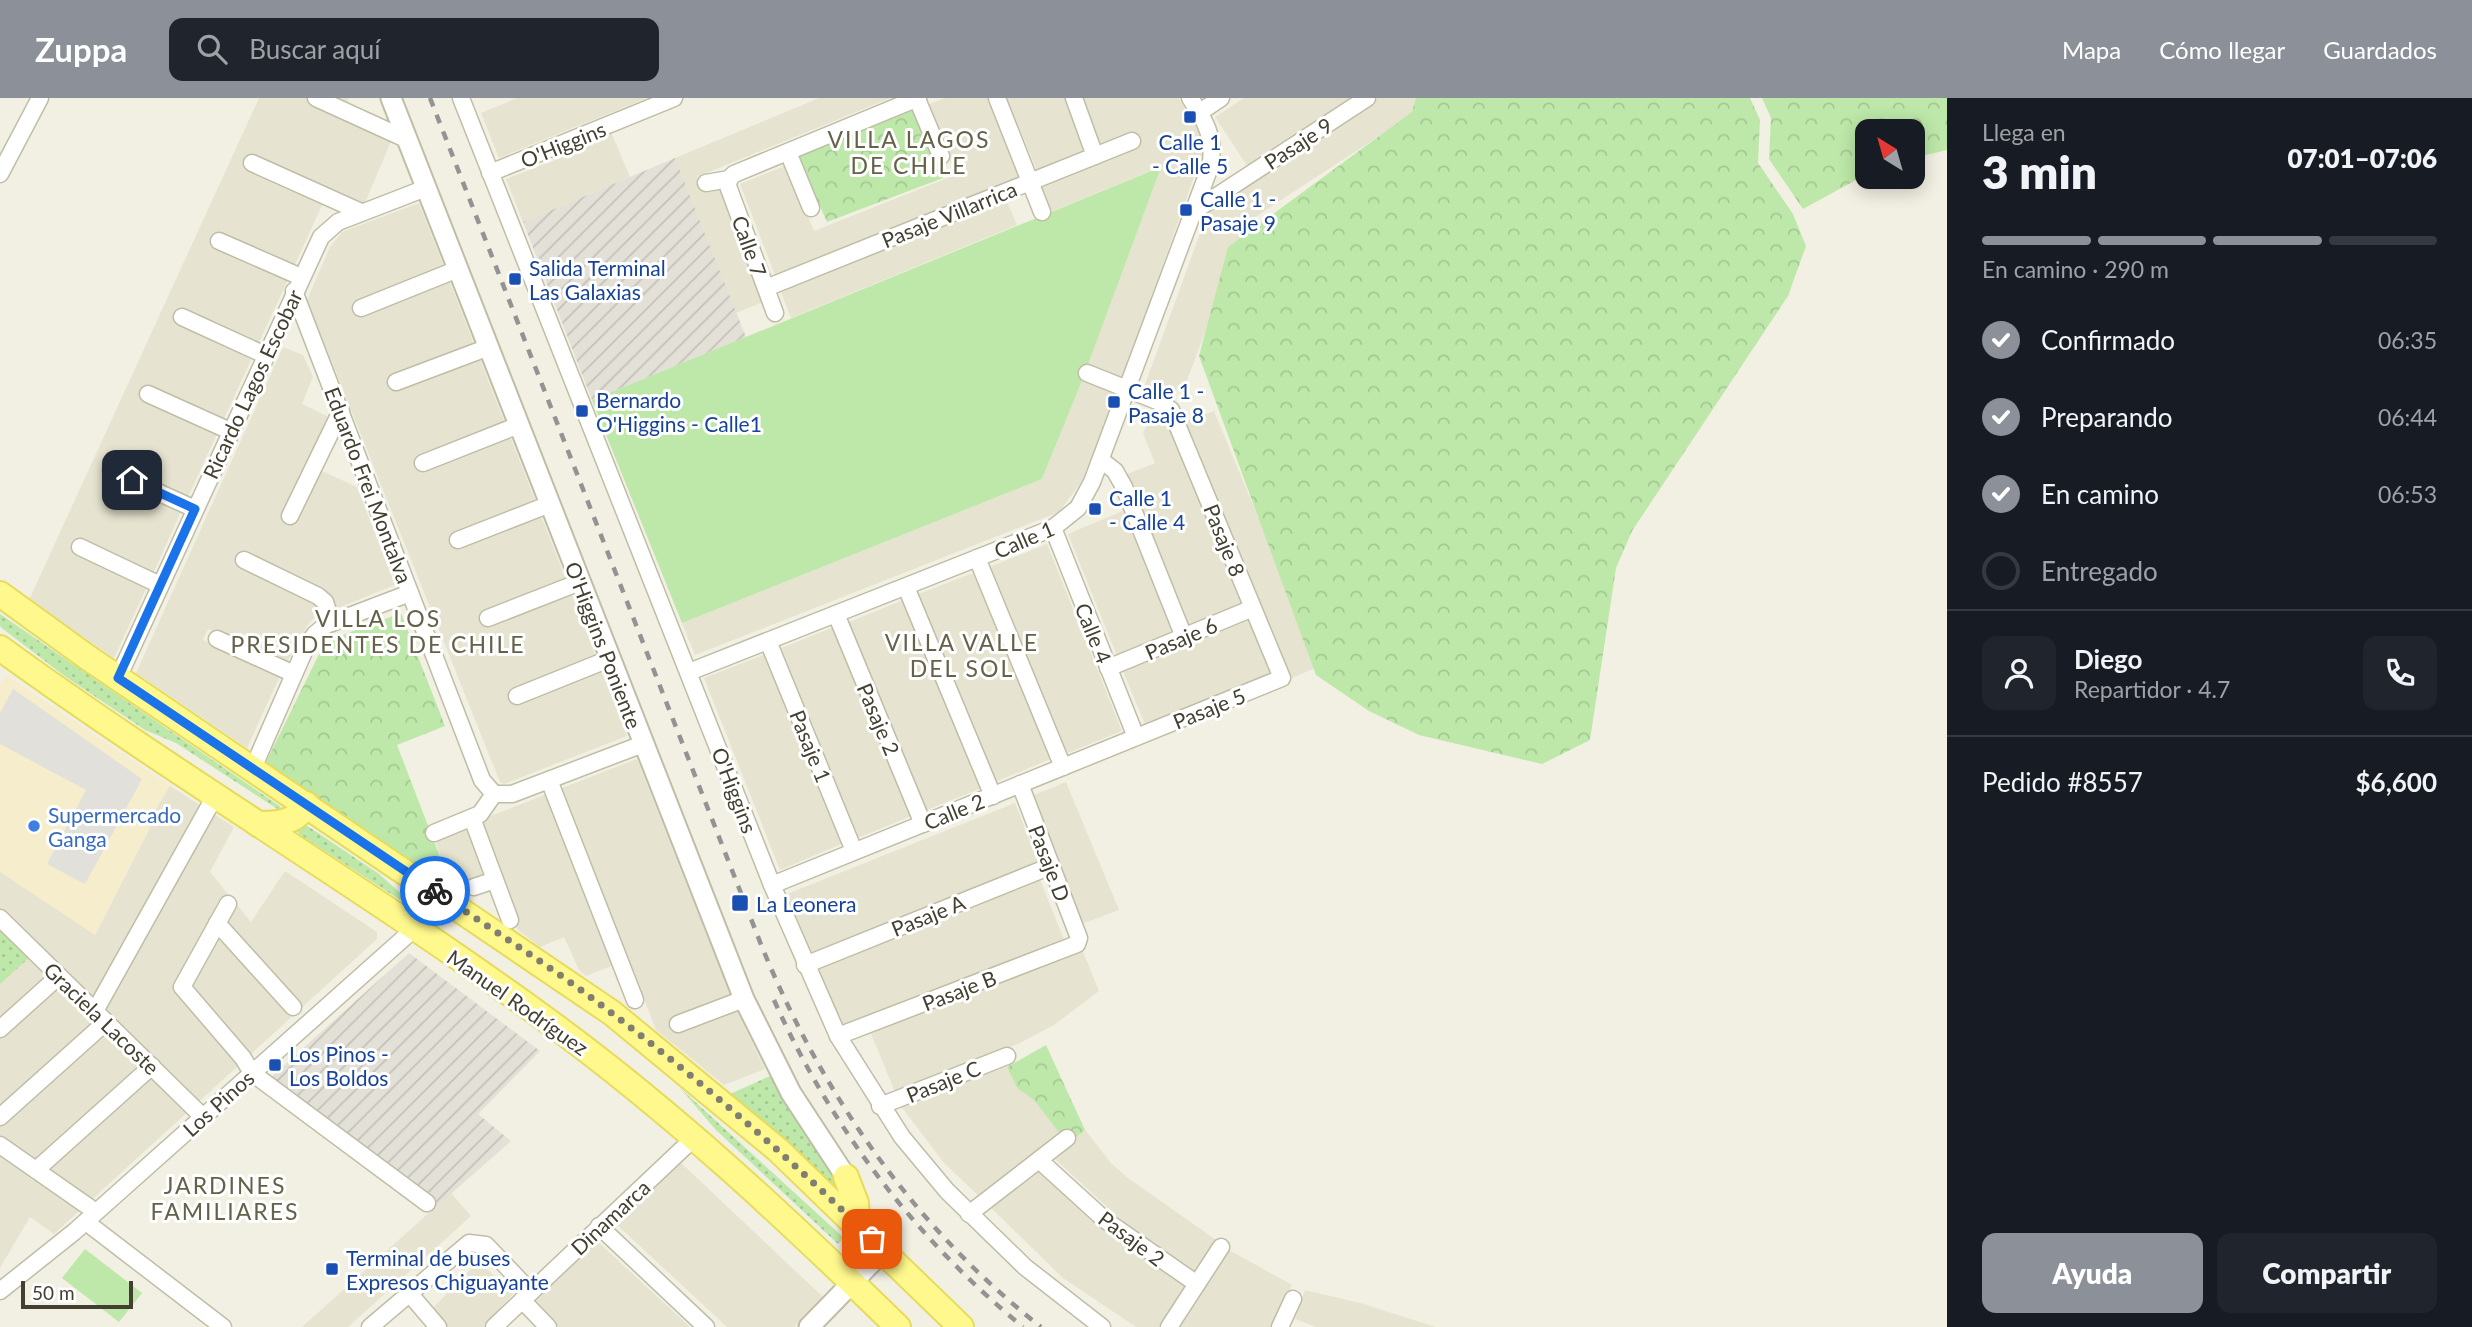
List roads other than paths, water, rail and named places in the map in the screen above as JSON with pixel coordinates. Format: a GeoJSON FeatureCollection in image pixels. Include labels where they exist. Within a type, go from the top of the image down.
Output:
{"type":"FeatureCollection","features":[{"type":"Feature","properties":{"kind":"main road"},"geometry":{"type":"LineString","coordinates":[[0,594],[118,678],[612,1013],[745,1121],[961,1327]]}},
{"type":"Feature","properties":{"kind":"main road","name":"Manuel Rodríguez"},"geometry":{"type":"LineString","coordinates":[[0,649],[548,1021],[695,1137],[898,1327]]}},
{"type":"Feature","properties":{"kind":"main road"},"geometry":{"type":"LineString","coordinates":[[258,824],[291,819],[300,814],[306,804]]}},
{"type":"Feature","properties":{"kind":"main road"},"geometry":{"type":"LineString","coordinates":[[846,1177],[856,1203],[858,1226]]}},
{"type":"Feature","properties":{"kind":"street"},"geometry":{"type":"LineString","coordinates":[[0,174],[40,98]]}},
{"type":"Feature","properties":{"kind":"street"},"geometry":{"type":"LineString","coordinates":[[316,98],[408,140]]}},
{"type":"Feature","properties":{"kind":"street","name":"O'Higgins Poniente"},"geometry":{"type":"LineString","coordinates":[[391,98],[744,999],[778,1069],[846,1177]]}},
{"type":"Feature","properties":{"kind":"street","name":"O'Higgins"},"geometry":{"type":"LineString","coordinates":[[461,98],[772,885],[838,1036],[880,1106],[925,1167],[969,1214],[1025,1267],[1102,1327]]}},
{"type":"Feature","properties":{"kind":"street","name":"O'Higgins"},"geometry":{"type":"LineString","coordinates":[[491,173],[674,98]]}},
{"type":"Feature","properties":{"kind":"street"},"geometry":{"type":"LineString","coordinates":[[706,183],[729,179],[918,98],[941,156]]}},
{"type":"Feature","properties":{"kind":"street"},"geometry":{"type":"LineString","coordinates":[[997,98],[1042,212]]}},
{"type":"Feature","properties":{"kind":"street"},"geometry":{"type":"LineString","coordinates":[[1074,98],[1096,156]]}},
{"type":"Feature","properties":{"kind":"street"},"geometry":{"type":"LineString","coordinates":[[1190,98],[1200,112],[1221,98]]}},
{"type":"Feature","properties":{"kind":"street","name":"Pasaje 9"},"geometry":{"type":"LineString","coordinates":[[1194,211],[1367,98]]}},
{"type":"Feature","properties":{"kind":"street","name":"Calle 1"},"geometry":{"type":"LineString","coordinates":[[689,672],[1053,528],[1078,508],[1101,460],[1212,158],[1209,130],[1200,112]]}},
{"type":"Feature","properties":{"kind":"street","name":"Pasaje Villarrica"},"geometry":{"type":"LineString","coordinates":[[766,288],[1132,141]]}},
{"type":"Feature","properties":{"kind":"street"},"geometry":{"type":"LineString","coordinates":[[788,152],[811,208]]}},
{"type":"Feature","properties":{"kind":"street"},"geometry":{"type":"LineString","coordinates":[[252,163],[361,212]]}},
{"type":"Feature","properties":{"kind":"street","name":"Calle 7"},"geometry":{"type":"LineString","coordinates":[[729,179],[728,186],[775,313]]}},
{"type":"Feature","properties":{"kind":"street","name":"Ricardo Lagos Escobar"},"geometry":{"type":"LineString","coordinates":[[118,678],[321,237],[338,222],[426,188]]}},
{"type":"Feature","properties":{"kind":"street"},"geometry":{"type":"LineString","coordinates":[[219,241],[298,284]]}},
{"type":"Feature","properties":{"kind":"street"},"geometry":{"type":"LineString","coordinates":[[361,307],[458,269]]}},
{"type":"Feature","properties":{"kind":"street","name":"Eduardo Frei Montalva"},"geometry":{"type":"LineString","coordinates":[[298,284],[341,411],[482,780],[495,794]]}},
{"type":"Feature","properties":{"kind":"street"},"geometry":{"type":"LineString","coordinates":[[182,317],[265,355]]}},
{"type":"Feature","properties":{"kind":"street"},"geometry":{"type":"LineString","coordinates":[[396,382],[489,347]]}},
{"type":"Feature","properties":{"kind":"street","name":"Pasaje 8"},"geometry":{"type":"LineString","coordinates":[[1087,373],[1165,404],[1171,410],[1282,678]]}},
{"type":"Feature","properties":{"kind":"street"},"geometry":{"type":"LineString","coordinates":[[148,394],[230,431]]}},
{"type":"Feature","properties":{"kind":"street"},"geometry":{"type":"LineString","coordinates":[[290,516],[341,411]]}},
{"type":"Feature","properties":{"kind":"street"},"geometry":{"type":"LineString","coordinates":[[422,463],[519,425]]}},
{"type":"Feature","properties":{"kind":"street"},"geometry":{"type":"LineString","coordinates":[[1101,460],[1115,471],[1124,487],[1184,636]]}},
{"type":"Feature","properties":{"kind":"street"},"geometry":{"type":"LineString","coordinates":[[111,471],[195,509]]}},
{"type":"Feature","properties":{"kind":"street"},"geometry":{"type":"LineString","coordinates":[[458,540],[550,504]]}},
{"type":"Feature","properties":{"kind":"street","name":"Calle 4"},"geometry":{"type":"LineString","coordinates":[[1053,528],[1136,737]]}},
{"type":"Feature","properties":{"kind":"street"},"geometry":{"type":"LineString","coordinates":[[80,547],[160,585]]}},
{"type":"Feature","properties":{"kind":"street"},"geometry":{"type":"LineString","coordinates":[[977,558],[1063,767]]}},
{"type":"Feature","properties":{"kind":"street"},"geometry":{"type":"LineString","coordinates":[[244,560],[318,596],[325,602],[332,623]]}},
{"type":"Feature","properties":{"kind":"street"},"geometry":{"type":"LineString","coordinates":[[488,618],[580,582]]}},
{"type":"Feature","properties":{"kind":"street"},"geometry":{"type":"LineString","coordinates":[[906,587],[993,796]]}},
{"type":"Feature","properties":{"kind":"street"},"geometry":{"type":"LineString","coordinates":[[253,768],[310,640],[332,623],[411,593]]}},
{"type":"Feature","properties":{"kind":"street","name":"Pasaje 6"},"geometry":{"type":"LineString","coordinates":[[1108,668],[1253,608]]}},
{"type":"Feature","properties":{"kind":"street","name":"Pasaje 2"},"geometry":{"type":"LineString","coordinates":[[836,614],[923,824]]}},
{"type":"Feature","properties":{"kind":"street"},"geometry":{"type":"LineString","coordinates":[[217,639],[294,674]]}},
{"type":"Feature","properties":{"kind":"street","name":"Pasaje 1"},"geometry":{"type":"LineString","coordinates":[[768,641],[854,851]]}},
{"type":"Feature","properties":{"kind":"street"},"geometry":{"type":"LineString","coordinates":[[517,696],[609,659]]}},
{"type":"Feature","properties":{"kind":"street","name":"Pasaje 5"},"geometry":{"type":"LineString","coordinates":[[1136,737],[1282,678]]}},
{"type":"Feature","properties":{"kind":"street","name":"Calle 2"},"geometry":{"type":"LineString","coordinates":[[772,885],[1136,737]]}},
{"type":"Feature","properties":{"kind":"street"},"geometry":{"type":"LineString","coordinates":[[434,833],[472,818],[487,808],[495,794],[508,795],[643,744]]}},
{"type":"Feature","properties":{"kind":"street"},"geometry":{"type":"LineString","coordinates":[[549,780],[635,1000]]}},
{"type":"Feature","properties":{"kind":"street","name":"Pasaje D"},"geometry":{"type":"LineString","coordinates":[[1020,784],[1079,942]]}},
{"type":"Feature","properties":{"kind":"street"},"geometry":{"type":"LineString","coordinates":[[0,1117],[101,1017],[215,796]]}},
{"type":"Feature","properties":{"kind":"street"},"geometry":{"type":"LineString","coordinates":[[472,818],[510,920]]}},
{"type":"Feature","properties":{"kind":"street","name":"Pasaje A"},"geometry":{"type":"LineString","coordinates":[[805,965],[1051,866]]}},
{"type":"Feature","properties":{"kind":"street"},"geometry":{"type":"LineString","coordinates":[[474,887],[495,880]]}},
{"type":"Feature","properties":{"kind":"street"},"geometry":{"type":"LineString","coordinates":[[228,904],[182,987],[243,1058],[252,1073],[427,1202]]}},
{"type":"Feature","properties":{"kind":"street","name":"Graciela Lacoste"},"geometry":{"type":"LineString","coordinates":[[0,918],[203,1117]]}},
{"type":"Feature","properties":{"kind":"street"},"geometry":{"type":"LineString","coordinates":[[217,923],[293,1007]]}},
{"type":"Feature","properties":{"kind":"street","name":"Los Pinos"},"geometry":{"type":"LineString","coordinates":[[0,1291],[91,1217],[414,929]]}},
{"type":"Feature","properties":{"kind":"street","name":"Pasaje B"},"geometry":{"type":"LineString","coordinates":[[838,1036],[1079,942]]}},
{"type":"Feature","properties":{"kind":"street"},"geometry":{"type":"LineString","coordinates":[[0,1029],[60,976]]}},
{"type":"Feature","properties":{"kind":"street"},"geometry":{"type":"LineString","coordinates":[[678,1024],[744,999]]}},
{"type":"Feature","properties":{"kind":"street","name":"Pasaje C"},"geometry":{"type":"LineString","coordinates":[[880,1106],[1007,1056]]}},
{"type":"Feature","properties":{"kind":"street"},"geometry":{"type":"LineString","coordinates":[[36,1170],[152,1066]]}},
{"type":"Feature","properties":{"kind":"street","name":"Dinamarca"},"geometry":{"type":"LineString","coordinates":[[494,1327],[695,1137]]}},
{"type":"Feature","properties":{"kind":"street"},"geometry":{"type":"LineString","coordinates":[[969,1214],[1067,1138]]}},
{"type":"Feature","properties":{"kind":"street"},"geometry":{"type":"LineString","coordinates":[[0,1145],[36,1170],[223,1327]]}},
{"type":"Feature","properties":{"kind":"street","name":"Pasaje 2"},"geometry":{"type":"LineString","coordinates":[[1039,1160],[1105,1220],[1197,1284]]}},
{"type":"Feature","properties":{"kind":"street"},"geometry":{"type":"LineString","coordinates":[[598,1226],[706,1327]]}},
{"type":"Feature","properties":{"kind":"street"},"geometry":{"type":"LineString","coordinates":[[370,1327],[460,1248],[474,1242],[490,1249],[548,1327]]}},
{"type":"Feature","properties":{"kind":"street"},"geometry":{"type":"LineString","coordinates":[[1169,1327],[1222,1247]]}},
{"type":"Feature","properties":{"kind":"street"},"geometry":{"type":"LineString","coordinates":[[809,1327],[883,1251]]}},
{"type":"Feature","properties":{"kind":"street"},"geometry":{"type":"LineString","coordinates":[[409,1293],[438,1327]]}},
{"type":"Feature","properties":{"kind":"street"},"geometry":{"type":"LineString","coordinates":[[1285,1326],[1293,1299]]}},
{"type":"Feature","properties":{"kind":"railway"},"geometry":{"type":"LineString","coordinates":[[430,98],[762,947],[786,1002],[813,1055],[844,1106],[913,1202],[952,1246],[995,1288],[1041,1327]]}},
{"type":"Feature","properties":{"kind":"railway"},"geometry":{"type":"LineString","coordinates":[[774,1000],[822,1093],[879,1178],[947,1256],[1023,1327]]}},
{"type":"Feature","properties":{"kind":"place","name":"Calle 1 - Calle 5"},"geometry":{"type":"Point","coordinates":[1190,117]}},
{"type":"Feature","properties":{"kind":"place","name":"Calle 1 - Pasaje 9"},"geometry":{"type":"Point","coordinates":[1186,210]}},
{"type":"Feature","properties":{"kind":"place","name":"Salida Terminal Las Galaxias"},"geometry":{"type":"Point","coordinates":[515,279]}},
{"type":"Feature","properties":{"kind":"place","name":"Calle 1 - Pasaje 8"},"geometry":{"type":"Point","coordinates":[1114,402]}},
{"type":"Feature","properties":{"kind":"place","name":"Bernardo O'Higgins - Calle1"},"geometry":{"type":"Point","coordinates":[582,411]}},
{"type":"Feature","properties":{"kind":"place","name":"Calle 1 - Calle 4"},"geometry":{"type":"Point","coordinates":[1095,509]}},
{"type":"Feature","properties":{"kind":"place","name":"Supermercado Ganga"},"geometry":{"type":"Point","coordinates":[34,826]}},
{"type":"Feature","properties":{"kind":"place","name":"La Leonera"},"geometry":{"type":"Point","coordinates":[740,903]}},
{"type":"Feature","properties":{"kind":"place","name":"Los Pinos - Los Boldos"},"geometry":{"type":"Point","coordinates":[275,1065]}},
{"type":"Feature","properties":{"kind":"place","name":"Terminal de buses Expresos Chiguayante"},"geometry":{"type":"Point","coordinates":[332,1269]}},
{"type":"Feature","properties":{"kind":"district","name":"VILLA LAGOS DE CHILE"},"geometry":{"type":"Point","coordinates":[909,152]}},
{"type":"Feature","properties":{"kind":"district","name":"VILLA LOS PRESIDENTES DE CHILE"},"geometry":{"type":"Point","coordinates":[378,631]}},
{"type":"Feature","properties":{"kind":"district","name":"VILLA VALLE DEL SOL"},"geometry":{"type":"Point","coordinates":[962,655]}},
{"type":"Feature","properties":{"kind":"district","name":"JARDINES FAMILIARES"},"geometry":{"type":"Point","coordinates":[225,1198]}}]}
